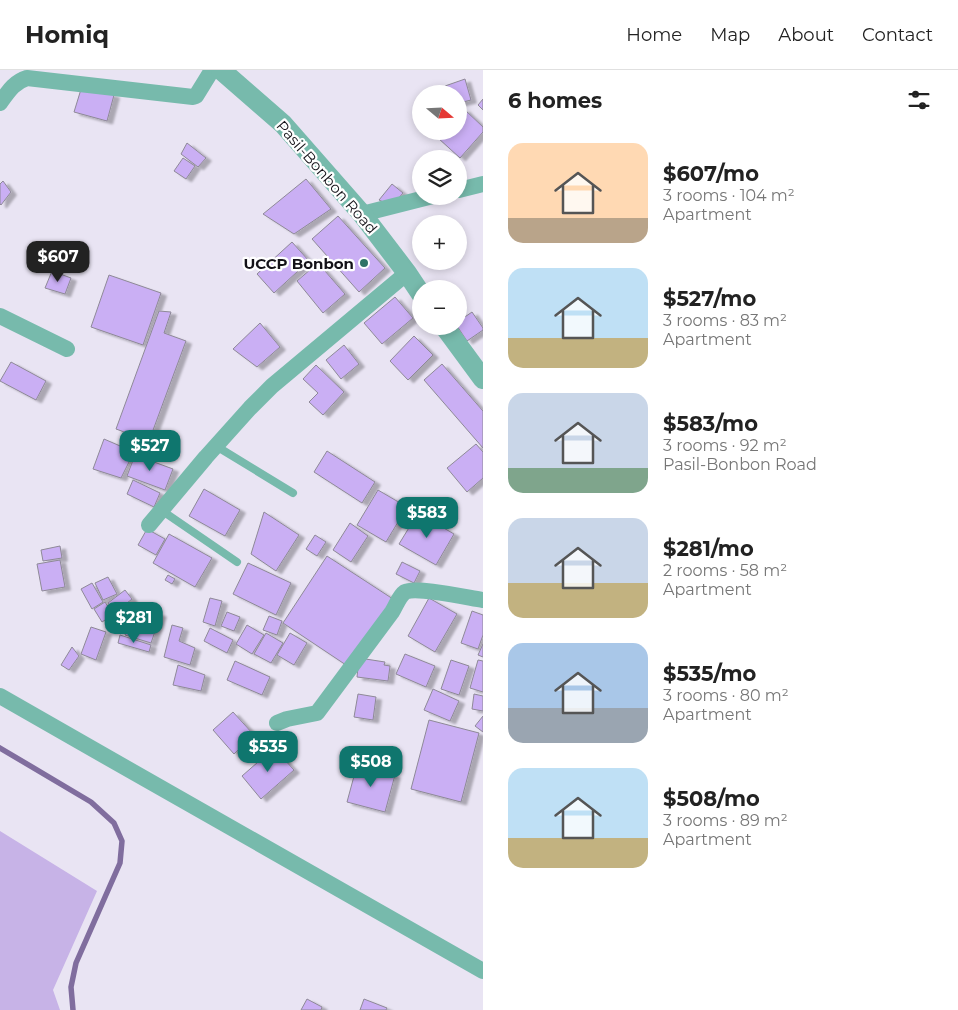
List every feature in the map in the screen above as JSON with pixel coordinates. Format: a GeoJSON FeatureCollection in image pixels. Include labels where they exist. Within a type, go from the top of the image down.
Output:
{"type":"FeatureCollection","features":[{"type":"Feature","properties":{"kind":"street"},"geometry":{"type":"LineString","coordinates":[[0,103],[10,88],[21,80],[28,78],[193,97],[196,96],[212,70]]}},
{"type":"Feature","properties":{"kind":"street","name":"Pasil-Bonbon Road"},"geometry":{"type":"LineString","coordinates":[[221,70],[282,124],[362,214],[412,280]]}},
{"type":"Feature","properties":{"kind":"street"},"geometry":{"type":"LineString","coordinates":[[467,188],[483,184]]}},
{"type":"Feature","properties":{"kind":"street"},"geometry":{"type":"LineString","coordinates":[[362,214],[412,202]]}},
{"type":"Feature","properties":{"kind":"street"},"geometry":{"type":"LineString","coordinates":[[149,524],[216,446],[272,386],[407,273]]}},
{"type":"Feature","properties":{"kind":"street"},"geometry":{"type":"LineString","coordinates":[[0,316],[67,349]]}},
{"type":"Feature","properties":{"kind":"street"},"geometry":{"type":"LineString","coordinates":[[451,335],[483,379]]}},
{"type":"Feature","properties":{"kind":"street"},"geometry":{"type":"LineString","coordinates":[[277,723],[317,712],[406,592],[415,590],[483,600]]}},
{"type":"Feature","properties":{"kind":"street"},"geometry":{"type":"LineString","coordinates":[[0,696],[483,971]]}},
{"type":"Feature","properties":{"kind":"lane"},"geometry":{"type":"LineString","coordinates":[[216,446],[293,493]]}},
{"type":"Feature","properties":{"kind":"lane"},"geometry":{"type":"LineString","coordinates":[[160,510],[238,562]]}},
{"type":"Feature","properties":{"kind":"shaded area"},"geometry":{"type":"Polygon","coordinates":[[[0,831],[97,891],[53,990],[60,1010],[0,1010],[0,831]]]}},
{"type":"Feature","properties":{"kind":"building"},"geometry":{"type":"Polygon","coordinates":[[[465,79],[467,85],[448,85],[465,79]]]}},
{"type":"Feature","properties":{"kind":"building"},"geometry":{"type":"Polygon","coordinates":[[[82,86],[114,95],[107,121],[74,112],[82,86]]]}},
{"type":"Feature","properties":{"kind":"building"},"geometry":{"type":"Polygon","coordinates":[[[468,90],[471,100],[468,101],[468,90]]]}},
{"type":"Feature","properties":{"kind":"building"},"geometry":{"type":"Polygon","coordinates":[[[483,99],[483,110],[478,105],[483,99]]]}},
{"type":"Feature","properties":{"kind":"building"},"geometry":{"type":"Polygon","coordinates":[[[468,113],[483,127],[483,132],[467,150],[451,150],[440,140],[468,140],[468,113]]]}},
{"type":"Feature","properties":{"kind":"building"},"geometry":{"type":"Polygon","coordinates":[[[187,143],[206,158],[198,167],[181,154],[187,143]]]}},
{"type":"Feature","properties":{"kind":"building"},"geometry":{"type":"Polygon","coordinates":[[[183,158],[195,166],[186,179],[174,171],[183,158]]]}},
{"type":"Feature","properties":{"kind":"building"},"geometry":{"type":"Polygon","coordinates":[[[306,179],[331,209],[294,234],[263,214],[306,179]]]}},
{"type":"Feature","properties":{"kind":"building"},"geometry":{"type":"Polygon","coordinates":[[[3,181],[11,192],[1,205],[0,184],[3,181]]]}},
{"type":"Feature","properties":{"kind":"building"},"geometry":{"type":"Polygon","coordinates":[[[392,184],[403,193],[392,206],[379,200],[392,184]]]}},
{"type":"Feature","properties":{"kind":"building"},"geometry":{"type":"Polygon","coordinates":[[[338,216],[385,268],[359,292],[312,239],[338,216]]]}},
{"type":"Feature","properties":{"kind":"building"},"geometry":{"type":"Polygon","coordinates":[[[292,242],[309,261],[274,293],[257,274],[292,242]]]}},
{"type":"Feature","properties":{"kind":"building"},"geometry":{"type":"Polygon","coordinates":[[[318,263],[345,294],[323,313],[297,281],[318,263]]]}},
{"type":"Feature","properties":{"kind":"building"},"geometry":{"type":"Polygon","coordinates":[[[52,271],[71,278],[65,294],[45,288],[52,271]]]}},
{"type":"Feature","properties":{"kind":"building"},"geometry":{"type":"Polygon","coordinates":[[[109,275],[161,293],[143,345],[91,327],[109,275]]]}},
{"type":"Feature","properties":{"kind":"building"},"geometry":{"type":"Polygon","coordinates":[[[395,297],[412,317],[382,344],[364,323],[395,297]]]}},
{"type":"Feature","properties":{"kind":"building"},"geometry":{"type":"Polygon","coordinates":[[[159,311],[171,312],[164,333],[186,341],[149,441],[116,429],[159,311]]]}},
{"type":"Feature","properties":{"kind":"building"},"geometry":{"type":"Polygon","coordinates":[[[472,312],[483,330],[467,341],[463,335],[467,335],[467,315],[472,312]]]}},
{"type":"Feature","properties":{"kind":"building"},"geometry":{"type":"Polygon","coordinates":[[[260,323],[280,347],[257,367],[233,349],[260,323]]]}},
{"type":"Feature","properties":{"kind":"building"},"geometry":{"type":"Polygon","coordinates":[[[414,336],[433,355],[408,380],[390,361],[414,336]]]}},
{"type":"Feature","properties":{"kind":"building"},"geometry":{"type":"Polygon","coordinates":[[[344,345],[359,364],[341,379],[326,360],[344,345]]]}},
{"type":"Feature","properties":{"kind":"building"},"geometry":{"type":"Polygon","coordinates":[[[11,362],[46,381],[36,400],[0,381],[11,362]]]}},
{"type":"Feature","properties":{"kind":"building"},"geometry":{"type":"Polygon","coordinates":[[[442,364],[483,411],[483,448],[424,380],[442,364]]]}},
{"type":"Feature","properties":{"kind":"building"},"geometry":{"type":"Polygon","coordinates":[[[316,365],[344,392],[323,415],[309,402],[318,393],[303,379],[316,365]]]}},
{"type":"Feature","properties":{"kind":"building"},"geometry":{"type":"Polygon","coordinates":[[[104,439],[134,452],[121,478],[93,469],[104,439]]]}},
{"type":"Feature","properties":{"kind":"building"},"geometry":{"type":"Polygon","coordinates":[[[476,444],[483,452],[483,478],[467,492],[447,468],[476,444]]]}},
{"type":"Feature","properties":{"kind":"building"},"geometry":{"type":"Polygon","coordinates":[[[327,451],[375,482],[362,503],[314,472],[327,451]]]}},
{"type":"Feature","properties":{"kind":"building"},"geometry":{"type":"Polygon","coordinates":[[[135,455],[173,469],[165,490],[127,476],[135,455]]]}},
{"type":"Feature","properties":{"kind":"building"},"geometry":{"type":"Polygon","coordinates":[[[133,480],[160,493],[154,507],[127,494],[133,480]]]}},
{"type":"Feature","properties":{"kind":"building"},"geometry":{"type":"Polygon","coordinates":[[[204,489],[240,510],[225,536],[189,516],[204,489]]]}},
{"type":"Feature","properties":{"kind":"building"},"geometry":{"type":"Polygon","coordinates":[[[378,490],[407,507],[386,542],[357,525],[378,490]]]}},
{"type":"Feature","properties":{"kind":"building"},"geometry":{"type":"Polygon","coordinates":[[[264,512],[299,535],[276,571],[251,554],[264,512]]]}},
{"type":"Feature","properties":{"kind":"building"},"geometry":{"type":"Polygon","coordinates":[[[418,513],[454,534],[436,565],[399,544],[418,513]]]}},
{"type":"Feature","properties":{"kind":"building"},"geometry":{"type":"Polygon","coordinates":[[[350,523],[368,536],[351,562],[333,550],[350,523]]]}},
{"type":"Feature","properties":{"kind":"building"},"geometry":{"type":"Polygon","coordinates":[[[147,529],[165,539],[156,555],[138,545],[147,529]]]}},
{"type":"Feature","properties":{"kind":"building"},"geometry":{"type":"Polygon","coordinates":[[[169,534],[212,558],[195,587],[153,563],[169,534]]]}},
{"type":"Feature","properties":{"kind":"building"},"geometry":{"type":"Polygon","coordinates":[[[315,535],[326,542],[317,556],[306,549],[315,535]]]}},
{"type":"Feature","properties":{"kind":"building"},"geometry":{"type":"Polygon","coordinates":[[[60,546],[62,558],[43,561],[41,550],[60,546]]]}},
{"type":"Feature","properties":{"kind":"building"},"geometry":{"type":"Polygon","coordinates":[[[327,556],[393,599],[349,667],[283,623],[327,556]]]}},
{"type":"Feature","properties":{"kind":"building"},"geometry":{"type":"Polygon","coordinates":[[[60,560],[65,587],[42,591],[37,564],[60,560]]]}},
{"type":"Feature","properties":{"kind":"building"},"geometry":{"type":"Polygon","coordinates":[[[402,562],[420,571],[414,583],[396,574],[402,562]]]}},
{"type":"Feature","properties":{"kind":"building"},"geometry":{"type":"Polygon","coordinates":[[[248,563],[291,583],[276,615],[233,594],[248,563]]]}},
{"type":"Feature","properties":{"kind":"building"},"geometry":{"type":"Polygon","coordinates":[[[168,575],[175,579],[172,584],[165,580],[168,575]]]}},
{"type":"Feature","properties":{"kind":"building"},"geometry":{"type":"Polygon","coordinates":[[[108,577],[117,594],[103,600],[95,583],[108,577]]]}},
{"type":"Feature","properties":{"kind":"building"},"geometry":{"type":"Polygon","coordinates":[[[92,583],[103,602],[92,609],[81,589],[92,583]]]}},
{"type":"Feature","properties":{"kind":"building"},"geometry":{"type":"Polygon","coordinates":[[[125,590],[132,599],[116,612],[108,603],[125,590]]]}},
{"type":"Feature","properties":{"kind":"building"},"geometry":{"type":"Polygon","coordinates":[[[210,598],[222,601],[215,626],[203,622],[210,598]]]}},
{"type":"Feature","properties":{"kind":"building"},"geometry":{"type":"Polygon","coordinates":[[[429,598],[457,614],[435,652],[408,636],[429,598]]]}},
{"type":"Feature","properties":{"kind":"building"},"geometry":{"type":"Polygon","coordinates":[[[105,602],[113,615],[102,622],[94,609],[105,602]]]}},
{"type":"Feature","properties":{"kind":"building"},"geometry":{"type":"Polygon","coordinates":[[[135,606],[161,614],[151,643],[125,635],[135,606]]]}},
{"type":"Feature","properties":{"kind":"building"},"geometry":{"type":"Polygon","coordinates":[[[472,611],[483,615],[483,635],[478,649],[461,643],[472,611]]]}},
{"type":"Feature","properties":{"kind":"building"},"geometry":{"type":"Polygon","coordinates":[[[227,612],[240,617],[234,631],[221,626],[227,612]]]}},
{"type":"Feature","properties":{"kind":"building"},"geometry":{"type":"Polygon","coordinates":[[[269,616],[282,621],[277,635],[263,630],[269,616]]]}},
{"type":"Feature","properties":{"kind":"building"},"geometry":{"type":"Polygon","coordinates":[[[172,625],[183,628],[179,641],[195,648],[190,665],[164,657],[172,625]]]}},
{"type":"Feature","properties":{"kind":"building"},"geometry":{"type":"Polygon","coordinates":[[[247,625],[264,635],[252,654],[236,644],[247,625]]]}},
{"type":"Feature","properties":{"kind":"building"},"geometry":{"type":"Polygon","coordinates":[[[91,627],[106,632],[96,660],[81,654],[91,627]]]}},
{"type":"Feature","properties":{"kind":"building"},"geometry":{"type":"Polygon","coordinates":[[[210,628],[233,640],[227,653],[204,641],[210,628]]]}},
{"type":"Feature","properties":{"kind":"building"},"geometry":{"type":"Polygon","coordinates":[[[266,633],[283,643],[271,663],[254,654],[266,633]]]}},
{"type":"Feature","properties":{"kind":"building"},"geometry":{"type":"Polygon","coordinates":[[[290,633],[307,643],[294,665],[277,655],[290,633]]]}},
{"type":"Feature","properties":{"kind":"building"},"geometry":{"type":"Polygon","coordinates":[[[120,635],[151,645],[149,652],[118,643],[120,635]]]}},
{"type":"Feature","properties":{"kind":"building"},"geometry":{"type":"Polygon","coordinates":[[[483,644],[483,657],[478,655],[483,644]]]}},
{"type":"Feature","properties":{"kind":"building"},"geometry":{"type":"Polygon","coordinates":[[[72,647],[79,656],[69,670],[61,665],[72,647]]]}},
{"type":"Feature","properties":{"kind":"building"},"geometry":{"type":"Polygon","coordinates":[[[405,654],[435,666],[426,687],[396,674],[405,654]]]}},
{"type":"Feature","properties":{"kind":"building"},"geometry":{"type":"Polygon","coordinates":[[[359,658],[385,662],[384,665],[390,666],[388,681],[357,677],[359,658]]]}},
{"type":"Feature","properties":{"kind":"building"},"geometry":{"type":"Polygon","coordinates":[[[451,660],[469,666],[459,695],[441,689],[451,660]]]}},
{"type":"Feature","properties":{"kind":"building"},"geometry":{"type":"Polygon","coordinates":[[[478,660],[483,661],[483,692],[470,688],[478,660]]]}},
{"type":"Feature","properties":{"kind":"building"},"geometry":{"type":"Polygon","coordinates":[[[235,661],[270,677],[262,695],[227,680],[235,661]]]}},
{"type":"Feature","properties":{"kind":"building"},"geometry":{"type":"Polygon","coordinates":[[[178,665],[205,675],[201,691],[173,685],[178,665]]]}},
{"type":"Feature","properties":{"kind":"building"},"geometry":{"type":"Polygon","coordinates":[[[433,689],[459,701],[450,721],[424,710],[433,689]]]}},
{"type":"Feature","properties":{"kind":"building"},"geometry":{"type":"Polygon","coordinates":[[[358,694],[376,697],[373,720],[354,717],[358,694]]]}},
{"type":"Feature","properties":{"kind":"building"},"geometry":{"type":"Polygon","coordinates":[[[474,694],[483,696],[483,711],[472,709],[474,694]]]}},
{"type":"Feature","properties":{"kind":"building"},"geometry":{"type":"Polygon","coordinates":[[[233,712],[254,735],[234,754],[213,730],[233,712]]]}},
{"type":"Feature","properties":{"kind":"building"},"geometry":{"type":"Polygon","coordinates":[[[483,716],[483,732],[475,726],[483,716]]]}},
{"type":"Feature","properties":{"kind":"building"},"geometry":{"type":"Polygon","coordinates":[[[429,720],[479,733],[461,802],[411,789],[429,720]]]}},
{"type":"Feature","properties":{"kind":"building"},"geometry":{"type":"Polygon","coordinates":[[[274,748],[294,770],[261,799],[242,776],[274,748]]]}},
{"type":"Feature","properties":{"kind":"building"},"geometry":{"type":"Polygon","coordinates":[[[357,765],[395,775],[385,812],[347,802],[357,765]]]}},
{"type":"Feature","properties":{"kind":"building"},"geometry":{"type":"Polygon","coordinates":[[[307,999],[322,1007],[321,1010],[301,1010],[307,999]]]}},
{"type":"Feature","properties":{"kind":"building"},"geometry":{"type":"Polygon","coordinates":[[[364,999],[387,1008],[386,1010],[360,1010],[364,999]]]}},
{"type":"Feature","properties":{"kind":"waterway"},"geometry":{"type":"LineString","coordinates":[[0,748],[91,802],[114,823],[122,841],[120,863],[76,963],[71,987],[73,1010]]}},
{"type":"Feature","properties":{"kind":"place","name":"UCCP Bonbon"},"geometry":{"type":"Point","coordinates":[364,263]}}]}
